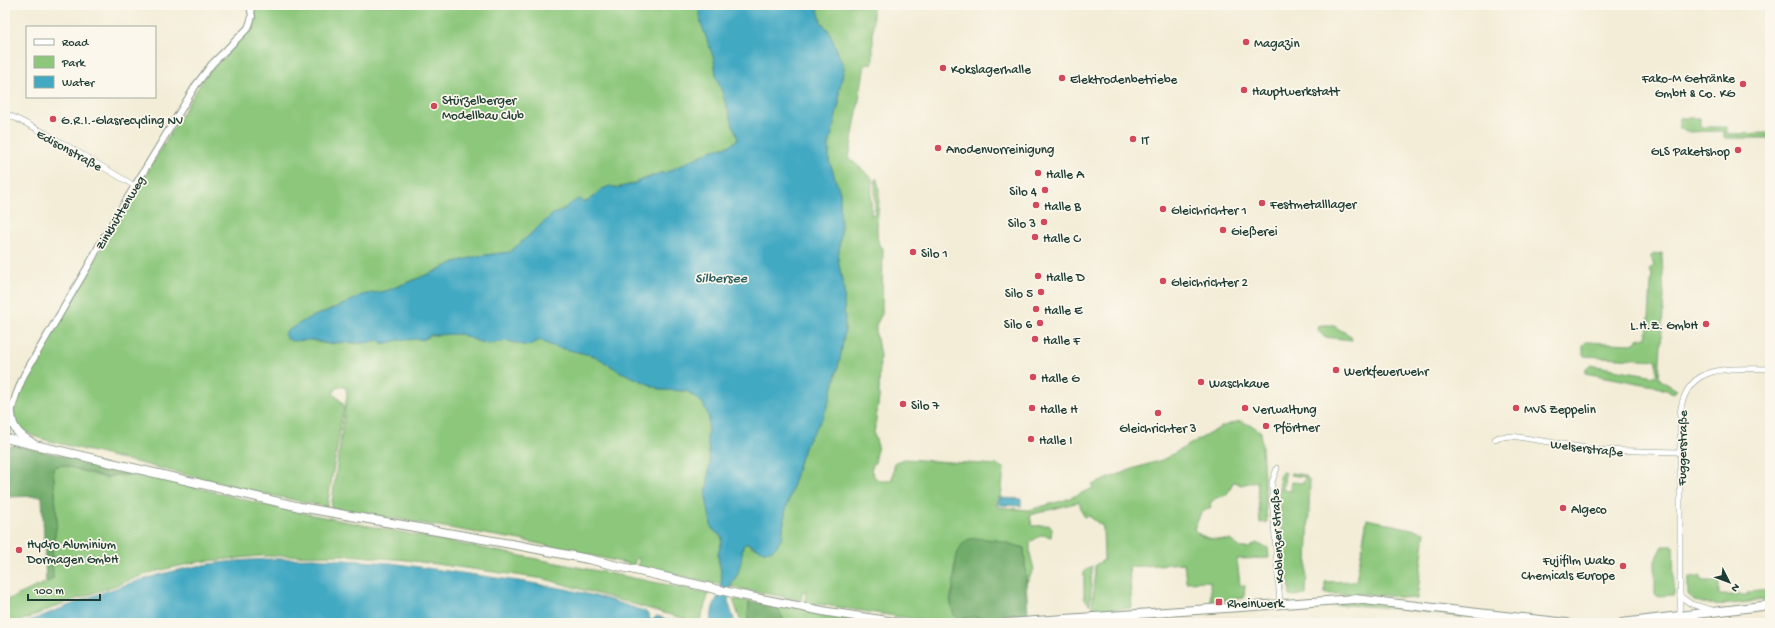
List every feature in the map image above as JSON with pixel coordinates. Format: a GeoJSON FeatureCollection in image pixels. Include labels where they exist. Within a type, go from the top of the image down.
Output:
{"type":"FeatureCollection","features":[{"type":"Feature","properties":{"kind":"main road"},"geometry":{"type":"LineString","coordinates":[[11,413],[12,425],[15,430],[38,446]]}},
{"type":"Feature","properties":{"kind":"main road"},"geometry":{"type":"LineString","coordinates":[[5,438],[300,507],[541,549],[741,595],[828,612],[901,623]]}},
{"type":"Feature","properties":{"kind":"main road"},"geometry":{"type":"LineString","coordinates":[[1007,623],[1280,603],[1366,599],[1567,623]]}},
{"type":"Feature","properties":{"kind":"main road"},"geometry":{"type":"LineString","coordinates":[[1622,623],[1681,619],[1717,611],[1770,605]]}},
{"type":"Feature","properties":{"kind":"street","name":"Zinkhüttenweg"},"geometry":{"type":"LineString","coordinates":[[5,433],[18,389],[28,368],[202,75],[248,28],[252,17],[250,5]]}},
{"type":"Feature","properties":{"kind":"street","name":"Edisonstraße"},"geometry":{"type":"LineString","coordinates":[[5,113],[53,138],[135,186]]}},
{"type":"Feature","properties":{"kind":"street","name":"Fuggerstraße"},"geometry":{"type":"LineString","coordinates":[[1681,619],[1680,452],[1681,406],[1684,396],[1692,383],[1700,377],[1714,371],[1770,369]]}},
{"type":"Feature","properties":{"kind":"street","name":"Welserstraße"},"geometry":{"type":"LineString","coordinates":[[1495,439],[1499,436],[1512,436],[1599,450],[1680,452]]}},
{"type":"Feature","properties":{"kind":"street","name":"Koblenzer Straße"},"geometry":{"type":"LineString","coordinates":[[1277,468],[1272,482],[1272,497],[1280,603]]}},
{"type":"Feature","properties":{"kind":"street"},"geometry":{"type":"LineString","coordinates":[[1680,596],[1697,607],[1717,611]]}},
{"type":"Feature","properties":{"kind":"green space"},"geometry":{"type":"Polygon","coordinates":[[[254,5],[700,5],[701,23],[714,59],[716,75],[738,139],[731,145],[710,151],[665,173],[657,174],[625,186],[604,189],[587,201],[571,205],[553,214],[510,252],[478,256],[455,262],[386,291],[362,295],[347,303],[307,319],[297,327],[288,330],[324,344],[365,343],[378,340],[382,343],[387,343],[399,340],[425,339],[430,335],[461,334],[488,344],[508,341],[527,346],[541,340],[556,347],[595,356],[619,371],[662,390],[687,391],[703,403],[709,418],[707,438],[710,461],[706,498],[712,529],[722,537],[718,556],[721,585],[638,566],[639,558],[636,558],[634,565],[526,541],[331,508],[347,394],[346,389],[343,386],[337,388],[333,393],[344,406],[327,507],[261,493],[49,441],[29,434],[18,426],[15,418],[17,399],[40,351],[203,79],[252,26],[254,18],[254,5]]]}},
{"type":"Feature","properties":{"kind":"green space"},"geometry":{"type":"Polygon","coordinates":[[[817,5],[873,5],[873,63],[865,65],[849,158],[872,178],[871,215],[874,214],[875,210],[875,179],[877,179],[879,188],[877,238],[879,245],[883,248],[882,314],[876,325],[880,355],[879,398],[874,434],[878,446],[875,457],[876,460],[871,469],[874,476],[882,481],[892,479],[895,462],[904,459],[998,465],[1004,469],[1001,497],[998,497],[997,507],[1029,510],[1065,500],[1093,488],[1092,485],[1135,468],[1162,460],[1223,426],[1240,421],[1253,426],[1261,432],[1267,522],[1260,523],[1257,481],[1241,485],[1233,482],[1225,495],[1214,500],[1210,504],[1211,507],[1201,513],[1194,529],[1205,537],[1230,540],[1241,548],[1249,548],[1256,543],[1268,548],[1269,558],[1237,559],[1240,585],[1245,586],[1244,598],[1211,602],[1210,581],[1186,582],[1184,563],[1129,567],[1132,608],[1092,611],[1095,565],[1104,560],[1103,527],[1089,516],[1084,517],[1079,502],[1030,515],[1032,526],[1050,525],[1052,529],[1051,537],[1042,535],[1030,542],[1030,554],[1034,569],[1026,584],[1024,548],[996,540],[987,540],[960,548],[954,568],[954,584],[950,600],[955,616],[959,618],[1030,615],[1029,616],[956,621],[953,621],[953,619],[952,621],[914,619],[805,602],[806,592],[803,591],[801,600],[731,587],[738,573],[743,546],[747,543],[752,547],[777,546],[782,537],[785,513],[805,445],[829,402],[840,359],[845,330],[844,291],[838,259],[841,231],[840,193],[829,160],[829,146],[839,103],[839,91],[844,68],[829,31],[821,22],[817,5]]]}},
{"type":"Feature","properties":{"kind":"green space"},"geometry":{"type":"Polygon","coordinates":[[[1679,118],[1700,118],[1700,127],[1727,127],[1727,134],[1770,133],[1770,138],[1725,138],[1723,136],[1723,131],[1686,132],[1679,127],[1679,118]]]}},
{"type":"Feature","properties":{"kind":"green space"},"geometry":{"type":"Polygon","coordinates":[[[1662,253],[1664,297],[1659,377],[1662,381],[1677,390],[1674,393],[1654,386],[1585,373],[1585,369],[1590,365],[1655,376],[1657,374],[1657,360],[1583,356],[1583,345],[1586,342],[1631,344],[1637,342],[1638,339],[1646,337],[1649,322],[1652,275],[1649,269],[1654,266],[1650,257],[1654,254],[1662,253]]]}},
{"type":"Feature","properties":{"kind":"green space"},"geometry":{"type":"Polygon","coordinates":[[[1332,325],[1351,336],[1352,340],[1324,337],[1318,330],[1319,326],[1332,325]]]}},
{"type":"Feature","properties":{"kind":"green space"},"geometry":{"type":"Polygon","coordinates":[[[14,445],[132,471],[129,475],[113,475],[106,478],[63,465],[53,467],[57,522],[52,552],[53,579],[46,583],[42,496],[5,497],[5,452],[9,447],[14,445]]]}},
{"type":"Feature","properties":{"kind":"green space"},"geometry":{"type":"Polygon","coordinates":[[[63,465],[106,478],[132,471],[273,507],[709,593],[699,623],[545,579],[406,560],[346,555],[260,556],[197,562],[153,572],[57,606],[16,623],[5,623],[5,601],[53,579],[52,552],[57,522],[53,467],[63,465]]]}},
{"type":"Feature","properties":{"kind":"green space"},"geometry":{"type":"Polygon","coordinates":[[[1282,472],[1286,473],[1283,490],[1291,491],[1291,482],[1304,483],[1305,477],[1290,475],[1291,473],[1305,475],[1310,481],[1306,595],[1290,596],[1289,581],[1286,577],[1279,495],[1280,474],[1282,472]]]}},
{"type":"Feature","properties":{"kind":"green space"},"geometry":{"type":"Polygon","coordinates":[[[1367,519],[1425,532],[1417,599],[1368,594],[1325,594],[1325,582],[1356,581],[1367,519]]]}},
{"type":"Feature","properties":{"kind":"green space"},"geometry":{"type":"Polygon","coordinates":[[[975,538],[996,540],[1024,548],[1028,615],[959,618],[955,616],[951,600],[957,555],[963,544],[968,540],[975,538]]]}},
{"type":"Feature","properties":{"kind":"green space"},"geometry":{"type":"Polygon","coordinates":[[[1663,546],[1673,546],[1674,595],[1656,596],[1655,561],[1663,546]]]}},
{"type":"Feature","properties":{"kind":"green space"},"geometry":{"type":"Polygon","coordinates":[[[1092,566],[1090,605],[1084,598],[1084,571],[1092,566]]]}},
{"type":"Feature","properties":{"kind":"green space"},"geometry":{"type":"Polygon","coordinates":[[[1700,576],[1701,581],[1719,581],[1719,595],[1748,595],[1748,592],[1770,590],[1770,599],[1726,604],[1703,603],[1694,600],[1688,594],[1688,581],[1690,577],[1700,576]]]}},
{"type":"Feature","properties":{"kind":"green space"},"geometry":{"type":"Polygon","coordinates":[[[733,599],[749,601],[748,620],[751,623],[741,623],[733,599]]]}},
{"type":"Feature","properties":{"kind":"green space"},"geometry":{"type":"Polygon","coordinates":[[[749,601],[776,605],[785,623],[751,623],[748,620],[749,601]]]}},
{"type":"Feature","properties":{"kind":"green space"},"geometry":{"type":"Polygon","coordinates":[[[1356,601],[1462,613],[1461,617],[1382,607],[1335,605],[1335,603],[1356,601]]]}},
{"type":"Feature","properties":{"kind":"green space"},"geometry":{"type":"Polygon","coordinates":[[[776,605],[869,621],[870,623],[785,623],[776,605]]]}},
{"type":"Feature","properties":{"kind":"water","name":"Silbersee"},"geometry":{"type":"Polygon","coordinates":[[[817,5],[821,22],[829,31],[844,68],[839,91],[839,103],[829,146],[829,160],[840,193],[841,231],[838,259],[844,291],[845,330],[840,359],[829,402],[822,419],[805,445],[800,460],[785,513],[782,537],[777,546],[771,551],[763,551],[747,543],[743,546],[738,573],[731,584],[728,601],[735,623],[710,623],[713,607],[719,594],[722,578],[718,554],[722,537],[712,529],[706,498],[710,461],[707,438],[709,418],[703,403],[687,391],[662,390],[619,371],[595,356],[556,347],[541,340],[527,346],[508,341],[488,344],[460,334],[430,335],[425,339],[399,340],[387,343],[382,343],[378,340],[366,343],[342,342],[329,344],[313,340],[292,341],[286,338],[284,333],[307,319],[347,303],[362,295],[386,291],[455,262],[478,256],[510,252],[553,214],[577,200],[581,199],[583,202],[588,201],[602,189],[610,186],[618,188],[633,184],[660,173],[665,173],[710,151],[731,145],[738,139],[716,75],[714,59],[701,23],[699,6],[817,5]]]}},
{"type":"Feature","properties":{"kind":"water"},"geometry":{"type":"Polygon","coordinates":[[[999,498],[1021,499],[1021,506],[999,505],[999,498]]]}},
{"type":"Feature","properties":{"kind":"water"},"geometry":{"type":"Polygon","coordinates":[[[313,558],[391,563],[566,589],[607,599],[644,611],[648,614],[651,621],[657,616],[677,623],[25,623],[110,590],[154,576],[198,566],[227,562],[313,558]]]}},
{"type":"Feature","properties":{"kind":"place","name":"Magazin"},"geometry":{"type":"Point","coordinates":[1246,42]}},
{"type":"Feature","properties":{"kind":"place","name":"Kokslagerhalle"},"geometry":{"type":"Point","coordinates":[943,68]}},
{"type":"Feature","properties":{"kind":"place","name":"Elektrodenbetriebe"},"geometry":{"type":"Point","coordinates":[1062,78]}},
{"type":"Feature","properties":{"kind":"place","name":"Fako-M Getränke GmbH & Co. KG"},"geometry":{"type":"Point","coordinates":[1743,84]}},
{"type":"Feature","properties":{"kind":"place","name":"Hauptwerkstatt"},"geometry":{"type":"Point","coordinates":[1244,90]}},
{"type":"Feature","properties":{"kind":"place","name":"Stürzelberger Modellbau Club"},"geometry":{"type":"Point","coordinates":[434,106]}},
{"type":"Feature","properties":{"kind":"place","name":"G.R.I.-Glasrecycling NV"},"geometry":{"type":"Point","coordinates":[53,119]}},
{"type":"Feature","properties":{"kind":"place","name":"IT"},"geometry":{"type":"Point","coordinates":[1133,139]}},
{"type":"Feature","properties":{"kind":"place","name":"Anodenvorreinigung"},"geometry":{"type":"Point","coordinates":[938,148]}},
{"type":"Feature","properties":{"kind":"place","name":"GLS Paketshop"},"geometry":{"type":"Point","coordinates":[1738,150]}},
{"type":"Feature","properties":{"kind":"place","name":"Halle A"},"geometry":{"type":"Point","coordinates":[1038,173]}},
{"type":"Feature","properties":{"kind":"place","name":"Silo 4"},"geometry":{"type":"Point","coordinates":[1045,190]}},
{"type":"Feature","properties":{"kind":"place","name":"Festmetalllager"},"geometry":{"type":"Point","coordinates":[1262,203]}},
{"type":"Feature","properties":{"kind":"place","name":"Halle B"},"geometry":{"type":"Point","coordinates":[1036,205]}},
{"type":"Feature","properties":{"kind":"place","name":"Gleichrichter 1"},"geometry":{"type":"Point","coordinates":[1163,209]}},
{"type":"Feature","properties":{"kind":"place","name":"Silo 3"},"geometry":{"type":"Point","coordinates":[1044,222]}},
{"type":"Feature","properties":{"kind":"place","name":"Gießerei"},"geometry":{"type":"Point","coordinates":[1223,230]}},
{"type":"Feature","properties":{"kind":"place","name":"Halle C"},"geometry":{"type":"Point","coordinates":[1035,237]}},
{"type":"Feature","properties":{"kind":"place","name":"Silo 1"},"geometry":{"type":"Point","coordinates":[913,252]}},
{"type":"Feature","properties":{"kind":"place","name":"Halle D"},"geometry":{"type":"Point","coordinates":[1038,276]}},
{"type":"Feature","properties":{"kind":"place","name":"Gleichrichter 2"},"geometry":{"type":"Point","coordinates":[1163,281]}},
{"type":"Feature","properties":{"kind":"place","name":"Silo 5"},"geometry":{"type":"Point","coordinates":[1041,292]}},
{"type":"Feature","properties":{"kind":"place","name":"Halle E"},"geometry":{"type":"Point","coordinates":[1036,309]}},
{"type":"Feature","properties":{"kind":"place","name":"Silo 6"},"geometry":{"type":"Point","coordinates":[1040,323]}},
{"type":"Feature","properties":{"kind":"place","name":"L.H.Z. GmbH"},"geometry":{"type":"Point","coordinates":[1706,324]}},
{"type":"Feature","properties":{"kind":"place","name":"Halle F"},"geometry":{"type":"Point","coordinates":[1035,339]}},
{"type":"Feature","properties":{"kind":"place","name":"Werkfeuerwehr"},"geometry":{"type":"Point","coordinates":[1336,370]}},
{"type":"Feature","properties":{"kind":"place","name":"Halle G"},"geometry":{"type":"Point","coordinates":[1033,377]}},
{"type":"Feature","properties":{"kind":"place","name":"Waschkaue"},"geometry":{"type":"Point","coordinates":[1201,382]}},
{"type":"Feature","properties":{"kind":"place","name":"Silo 7"},"geometry":{"type":"Point","coordinates":[903,404]}},
{"type":"Feature","properties":{"kind":"place","name":"Halle H"},"geometry":{"type":"Point","coordinates":[1032,408]}},
{"type":"Feature","properties":{"kind":"place","name":"Verwaltung"},"geometry":{"type":"Point","coordinates":[1245,408]}},
{"type":"Feature","properties":{"kind":"place","name":"MVS Zeppelin"},"geometry":{"type":"Point","coordinates":[1516,408]}},
{"type":"Feature","properties":{"kind":"place","name":"Gleichrichter 3"},"geometry":{"type":"Point","coordinates":[1158,413]}},
{"type":"Feature","properties":{"kind":"place","name":"Pförtner"},"geometry":{"type":"Point","coordinates":[1266,426]}},
{"type":"Feature","properties":{"kind":"place","name":"Halle I"},"geometry":{"type":"Point","coordinates":[1031,439]}},
{"type":"Feature","properties":{"kind":"place","name":"Algeco"},"geometry":{"type":"Point","coordinates":[1563,508]}},
{"type":"Feature","properties":{"kind":"place","name":"Hydro Aluminium Dormagen GmbH"},"geometry":{"type":"Point","coordinates":[19,550]}},
{"type":"Feature","properties":{"kind":"place","name":"Fujifilm Wako Chemicals Europe"},"geometry":{"type":"Point","coordinates":[1623,566]}},
{"type":"Feature","properties":{"kind":"place","name":"Rheinwerk"},"geometry":{"type":"Point","coordinates":[1219,602]}}]}
